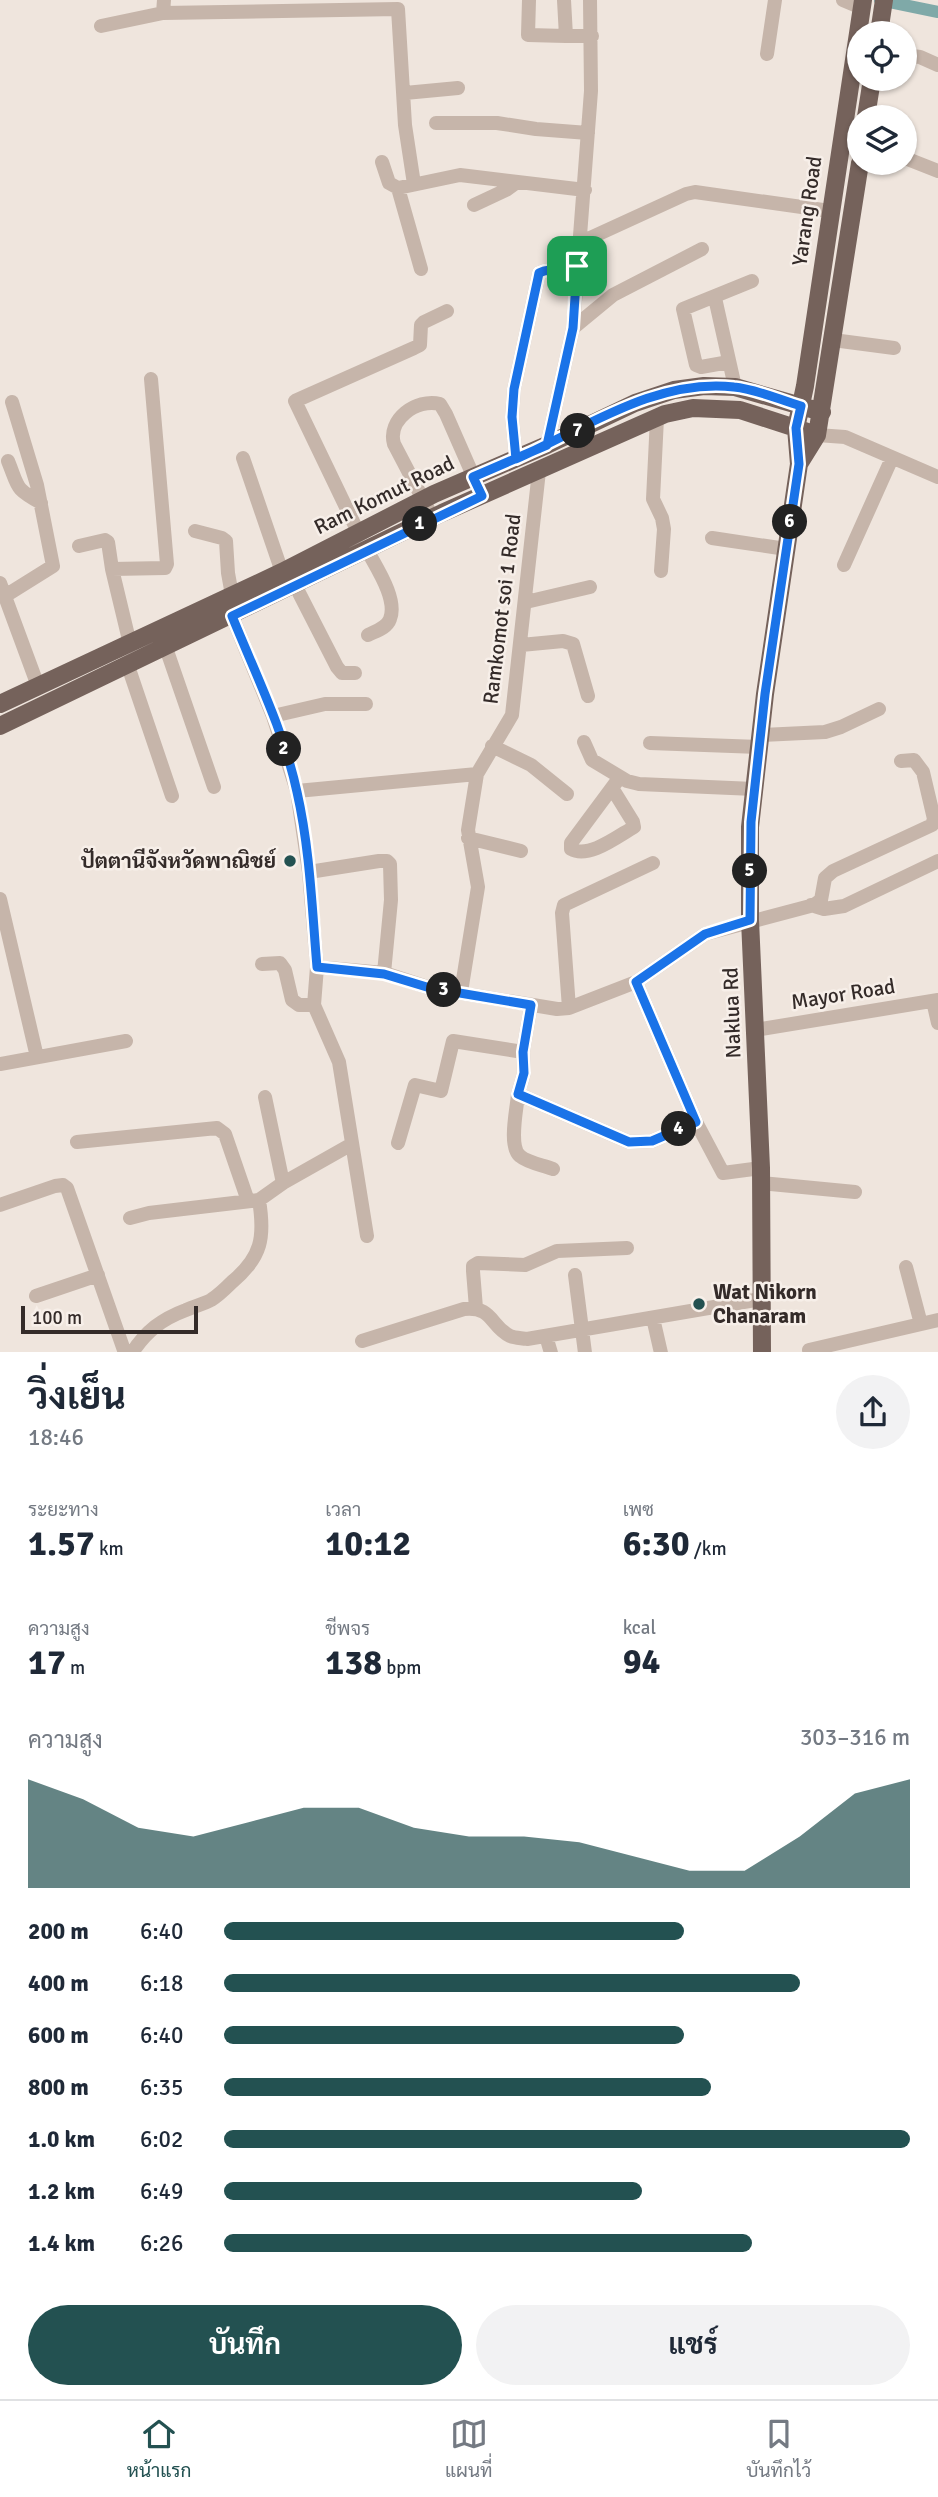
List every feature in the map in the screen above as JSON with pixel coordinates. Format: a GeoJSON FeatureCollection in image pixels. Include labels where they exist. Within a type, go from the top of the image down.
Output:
{"type":"FeatureCollection","features":[{"type":"Feature","properties":{"kind":"main road","name":"Yarang Road"},"geometry":{"type":"LineString","coordinates":[[796,428],[862,5]]}},
{"type":"Feature","properties":{"kind":"main road"},"geometry":{"type":"LineString","coordinates":[[817,435],[858,175]]}},
{"type":"Feature","properties":{"kind":"main road","name":"Ram Komut Road"},"geometry":{"type":"LineString","coordinates":[[0,704],[282,572],[423,499],[635,403],[674,390],[705,386],[735,387],[822,412]]}},
{"type":"Feature","properties":{"kind":"main road","name":"Ram Komut Road"},"geometry":{"type":"LineString","coordinates":[[0,726],[433,518],[657,418],[693,408],[740,410],[817,435]]}},
{"type":"Feature","properties":{"kind":"main road","name":"Naklua Rd"},"geometry":{"type":"LineString","coordinates":[[762,1352],[761,1175],[750,920],[750,827],[799,464],[796,428]]}},
{"type":"Feature","properties":{"kind":"main road","name":"Naklua Rd"},"geometry":{"type":"LineString","coordinates":[[799,464],[817,435]]}},
{"type":"Feature","properties":{"kind":"street"},"geometry":{"type":"LineString","coordinates":[[529,0],[528,35],[592,36]]}},
{"type":"Feature","properties":{"kind":"street"},"geometry":{"type":"LineString","coordinates":[[564,0],[566,36]]}},
{"type":"Feature","properties":{"kind":"street"},"geometry":{"type":"LineString","coordinates":[[547,445],[573,328],[588,133],[592,36],[590,0]]}},
{"type":"Feature","properties":{"kind":"street"},"geometry":{"type":"LineString","coordinates":[[767,54],[775,0]]}},
{"type":"Feature","properties":{"kind":"street"},"geometry":{"type":"LineString","coordinates":[[843,0],[862,5]]}},
{"type":"Feature","properties":{"kind":"street"},"geometry":{"type":"LineString","coordinates":[[102,26],[164,7],[398,9],[405,125],[414,184]]}},
{"type":"Feature","properties":{"kind":"street"},"geometry":{"type":"LineString","coordinates":[[917,57],[938,65]]}},
{"type":"Feature","properties":{"kind":"street"},"geometry":{"type":"LineString","coordinates":[[405,93],[458,88]]}},
{"type":"Feature","properties":{"kind":"street"},"geometry":{"type":"LineString","coordinates":[[436,122],[497,123],[588,133]]}},
{"type":"Feature","properties":{"kind":"street"},"geometry":{"type":"LineString","coordinates":[[382,162],[389,183],[398,188],[460,176],[585,190]]}},
{"type":"Feature","properties":{"kind":"street"},"geometry":{"type":"LineString","coordinates":[[917,163],[938,171]]}},
{"type":"Feature","properties":{"kind":"street"},"geometry":{"type":"LineString","coordinates":[[474,205],[517,182]]}},
{"type":"Feature","properties":{"kind":"street"},"geometry":{"type":"LineString","coordinates":[[398,188],[421,269]]}},
{"type":"Feature","properties":{"kind":"street"},"geometry":{"type":"LineString","coordinates":[[579,243],[695,192],[830,211]]}},
{"type":"Feature","properties":{"kind":"street"},"geometry":{"type":"LineString","coordinates":[[573,328],[612,295],[702,249]]}},
{"type":"Feature","properties":{"kind":"street"},"geometry":{"type":"LineString","coordinates":[[516,459],[512,417],[514,389],[539,273],[577,266]]}},
{"type":"Feature","properties":{"kind":"street"},"geometry":{"type":"LineString","coordinates":[[729,362],[701,367],[696,365],[683,309],[752,281]]}},
{"type":"Feature","properties":{"kind":"street"},"geometry":{"type":"LineString","coordinates":[[715,298],[735,387]]}},
{"type":"Feature","properties":{"kind":"street"},"geometry":{"type":"LineString","coordinates":[[359,532],[295,401],[420,345],[421,325],[447,311]]}},
{"type":"Feature","properties":{"kind":"street"},"geometry":{"type":"LineString","coordinates":[[833,340],[894,348]]}},
{"type":"Feature","properties":{"kind":"street"},"geometry":{"type":"LineString","coordinates":[[112,569],[165,568],[167,564],[151,379]]}},
{"type":"Feature","properties":{"kind":"street"},"geometry":{"type":"LineString","coordinates":[[12,402],[41,503],[53,566],[2,589],[38,686]]}},
{"type":"Feature","properties":{"kind":"street"},"geometry":{"type":"LineString","coordinates":[[433,518],[391,434],[396,422],[408,411],[432,402],[440,404],[482,496]]}},
{"type":"Feature","properties":{"kind":"street"},"geometry":{"type":"LineString","coordinates":[[657,418],[653,499],[664,529],[661,571]]}},
{"type":"Feature","properties":{"kind":"street"},"geometry":{"type":"LineString","coordinates":[[817,435],[845,438],[938,477]]}},
{"type":"Feature","properties":{"kind":"street"},"geometry":{"type":"LineString","coordinates":[[243,458],[282,572]]}},
{"type":"Feature","properties":{"kind":"street"},"geometry":{"type":"LineString","coordinates":[[844,565],[892,458]]}},
{"type":"Feature","properties":{"kind":"street"},"geometry":{"type":"LineString","coordinates":[[8,461],[16,485],[41,503]]}},
{"type":"Feature","properties":{"kind":"street","name":"Ramkomot soi 1 Road"},"geometry":{"type":"LineString","coordinates":[[461,992],[478,887],[468,838],[477,774],[512,715],[539,471]]}},
{"type":"Feature","properties":{"kind":"street"},"geometry":{"type":"LineString","coordinates":[[195,531],[226,541],[232,594]]}},
{"type":"Feature","properties":{"kind":"street"},"geometry":{"type":"LineString","coordinates":[[712,538],[786,549]]}},
{"type":"Feature","properties":{"kind":"street"},"geometry":{"type":"LineString","coordinates":[[79,546],[104,540],[108,542],[130,644]]}},
{"type":"Feature","properties":{"kind":"street"},"geometry":{"type":"LineString","coordinates":[[367,550],[387,588],[391,608],[391,618],[385,627],[368,635]]}},
{"type":"Feature","properties":{"kind":"street"},"geometry":{"type":"LineString","coordinates":[[295,585],[337,667],[342,673],[355,673]]}},
{"type":"Feature","properties":{"kind":"street"},"geometry":{"type":"LineString","coordinates":[[526,602],[590,587]]}},
{"type":"Feature","properties":{"kind":"street"},"geometry":{"type":"LineString","coordinates":[[232,616],[273,716],[297,791],[309,872],[317,967],[314,1005],[339,1062],[367,1236]]}},
{"type":"Feature","properties":{"kind":"street"},"geometry":{"type":"LineString","coordinates":[[521,645],[563,641],[573,644],[588,696]]}},
{"type":"Feature","properties":{"kind":"street"},"geometry":{"type":"LineString","coordinates":[[166,648],[214,787]]}},
{"type":"Feature","properties":{"kind":"street"},"geometry":{"type":"LineString","coordinates":[[128,666],[172,796]]}},
{"type":"Feature","properties":{"kind":"street"},"geometry":{"type":"LineString","coordinates":[[273,716],[326,704],[366,704]]}},
{"type":"Feature","properties":{"kind":"street"},"geometry":{"type":"LineString","coordinates":[[650,743],[760,741],[825,732],[879,709]]}},
{"type":"Feature","properties":{"kind":"street"},"geometry":{"type":"LineString","coordinates":[[584,742],[592,761],[616,782],[634,827],[588,851],[571,849],[570,843],[616,782]]}},
{"type":"Feature","properties":{"kind":"street"},"geometry":{"type":"LineString","coordinates":[[492,746],[531,765],[567,794]]}},
{"type":"Feature","properties":{"kind":"street"},"geometry":{"type":"LineString","coordinates":[[317,967],[384,974],[430,988],[557,1009],[569,1008],[636,982],[705,934],[821,901],[825,878],[833,871],[932,825],[934,819],[923,772],[914,760],[901,761]]}},
{"type":"Feature","properties":{"kind":"street"},"geometry":{"type":"LineString","coordinates":[[297,791],[477,774]]}},
{"type":"Feature","properties":{"kind":"street"},"geometry":{"type":"LineString","coordinates":[[616,782],[754,789]]}},
{"type":"Feature","properties":{"kind":"street"},"geometry":{"type":"LineString","coordinates":[[468,838],[521,851]]}},
{"type":"Feature","properties":{"kind":"street"},"geometry":{"type":"LineString","coordinates":[[309,872],[387,860],[390,864],[391,900],[384,974]]}},
{"type":"Feature","properties":{"kind":"street"},"geometry":{"type":"LineString","coordinates":[[811,905],[824,909],[844,906],[938,861]]}},
{"type":"Feature","properties":{"kind":"street"},"geometry":{"type":"LineString","coordinates":[[569,1008],[562,913],[565,905],[653,863]]}},
{"type":"Feature","properties":{"kind":"street"},"geometry":{"type":"LineString","coordinates":[[0,900],[37,1057]]}},
{"type":"Feature","properties":{"kind":"street"},"geometry":{"type":"LineString","coordinates":[[262,964],[280,963],[285,970],[292,1000],[299,1005],[314,1005]]}},
{"type":"Feature","properties":{"kind":"street"},"geometry":{"type":"LineString","coordinates":[[636,982],[696,1122],[723,1173],[761,1175],[855,1192]]}},
{"type":"Feature","properties":{"kind":"street"},"geometry":{"type":"LineString","coordinates":[[936,1000],[938,1023]]}},
{"type":"Feature","properties":{"kind":"street","name":"Mayor Road"},"geometry":{"type":"LineString","coordinates":[[755,1030],[936,1000]]}},
{"type":"Feature","properties":{"kind":"street"},"geometry":{"type":"LineString","coordinates":[[531,1005],[523,1052],[524,1073],[518,1094],[514,1143],[516,1152],[522,1158],[552,1169]]}},
{"type":"Feature","properties":{"kind":"street"},"geometry":{"type":"LineString","coordinates":[[0,1064],[126,1041]]}},
{"type":"Feature","properties":{"kind":"street"},"geometry":{"type":"LineString","coordinates":[[398,1143],[415,1085],[441,1091],[453,1041],[523,1052]]}},
{"type":"Feature","properties":{"kind":"street"},"geometry":{"type":"LineString","coordinates":[[518,1094],[629,1142],[652,1141],[696,1122]]}},
{"type":"Feature","properties":{"kind":"street"},"geometry":{"type":"LineString","coordinates":[[265,1097],[283,1184]]}},
{"type":"Feature","properties":{"kind":"street"},"geometry":{"type":"LineString","coordinates":[[77,1142],[217,1128],[225,1134],[263,1223],[260,1247],[242,1274],[211,1300],[163,1319],[142,1337],[133,1352]]}},
{"type":"Feature","properties":{"kind":"street"},"geometry":{"type":"LineString","coordinates":[[130,1218],[149,1213],[253,1201],[352,1144]]}},
{"type":"Feature","properties":{"kind":"street"},"geometry":{"type":"LineString","coordinates":[[0,1205],[55,1186],[63,1185],[67,1188],[125,1352]]}},
{"type":"Feature","properties":{"kind":"street"},"geometry":{"type":"LineString","coordinates":[[476,1308],[472,1271],[473,1266],[478,1263],[525,1265],[557,1251],[627,1248]]}},
{"type":"Feature","properties":{"kind":"street"},"geometry":{"type":"LineString","coordinates":[[906,1267],[921,1324]]}},
{"type":"Feature","properties":{"kind":"street"},"geometry":{"type":"LineString","coordinates":[[36,1296],[98,1275]]}},
{"type":"Feature","properties":{"kind":"street"},"geometry":{"type":"LineString","coordinates":[[575,1275],[585,1352]]}},
{"type":"Feature","properties":{"kind":"street"},"geometry":{"type":"LineString","coordinates":[[362,1341],[464,1309],[476,1308],[489,1315],[510,1336],[527,1339],[761,1298]]}},
{"type":"Feature","properties":{"kind":"street"},"geometry":{"type":"LineString","coordinates":[[653,1318],[661,1352]]}},
{"type":"Feature","properties":{"kind":"street"},"geometry":{"type":"LineString","coordinates":[[803,1351],[938,1320]]}},
{"type":"Feature","properties":{"kind":"street"},"geometry":{"type":"LineString","coordinates":[[546,1336],[551,1352]]}},
{"type":"Feature","properties":{"kind":"waterway"},"geometry":{"type":"LineString","coordinates":[[880,0],[938,12]]}},
{"type":"Feature","properties":{"kind":"place","name":"ปัตตานีจังหวัดพาณิชย์"},"geometry":{"type":"Point","coordinates":[290,861]}},
{"type":"Feature","properties":{"kind":"place","name":"Wat Nikorn Chanaram"},"geometry":{"type":"Point","coordinates":[699,1304]}},
{"type":"Feature","properties":{"kind":"route"},"geometry":{"type":"LineString","coordinates":[[577,266],[539,273],[514,389],[512,417],[516,459],[547,445],[635,403],[674,390],[705,386],[736,387],[801,406],[796,428],[799,464],[765,694],[751,822],[750,920],[705,934],[636,982],[696,1122],[652,1141],[629,1142],[518,1094],[524,1073],[523,1052],[531,1005],[430,988],[384,974],[317,967],[309,872],[297,791],[273,716],[232,616],[482,496],[473,477],[516,459],[547,445],[573,328],[577,266]]}}]}
